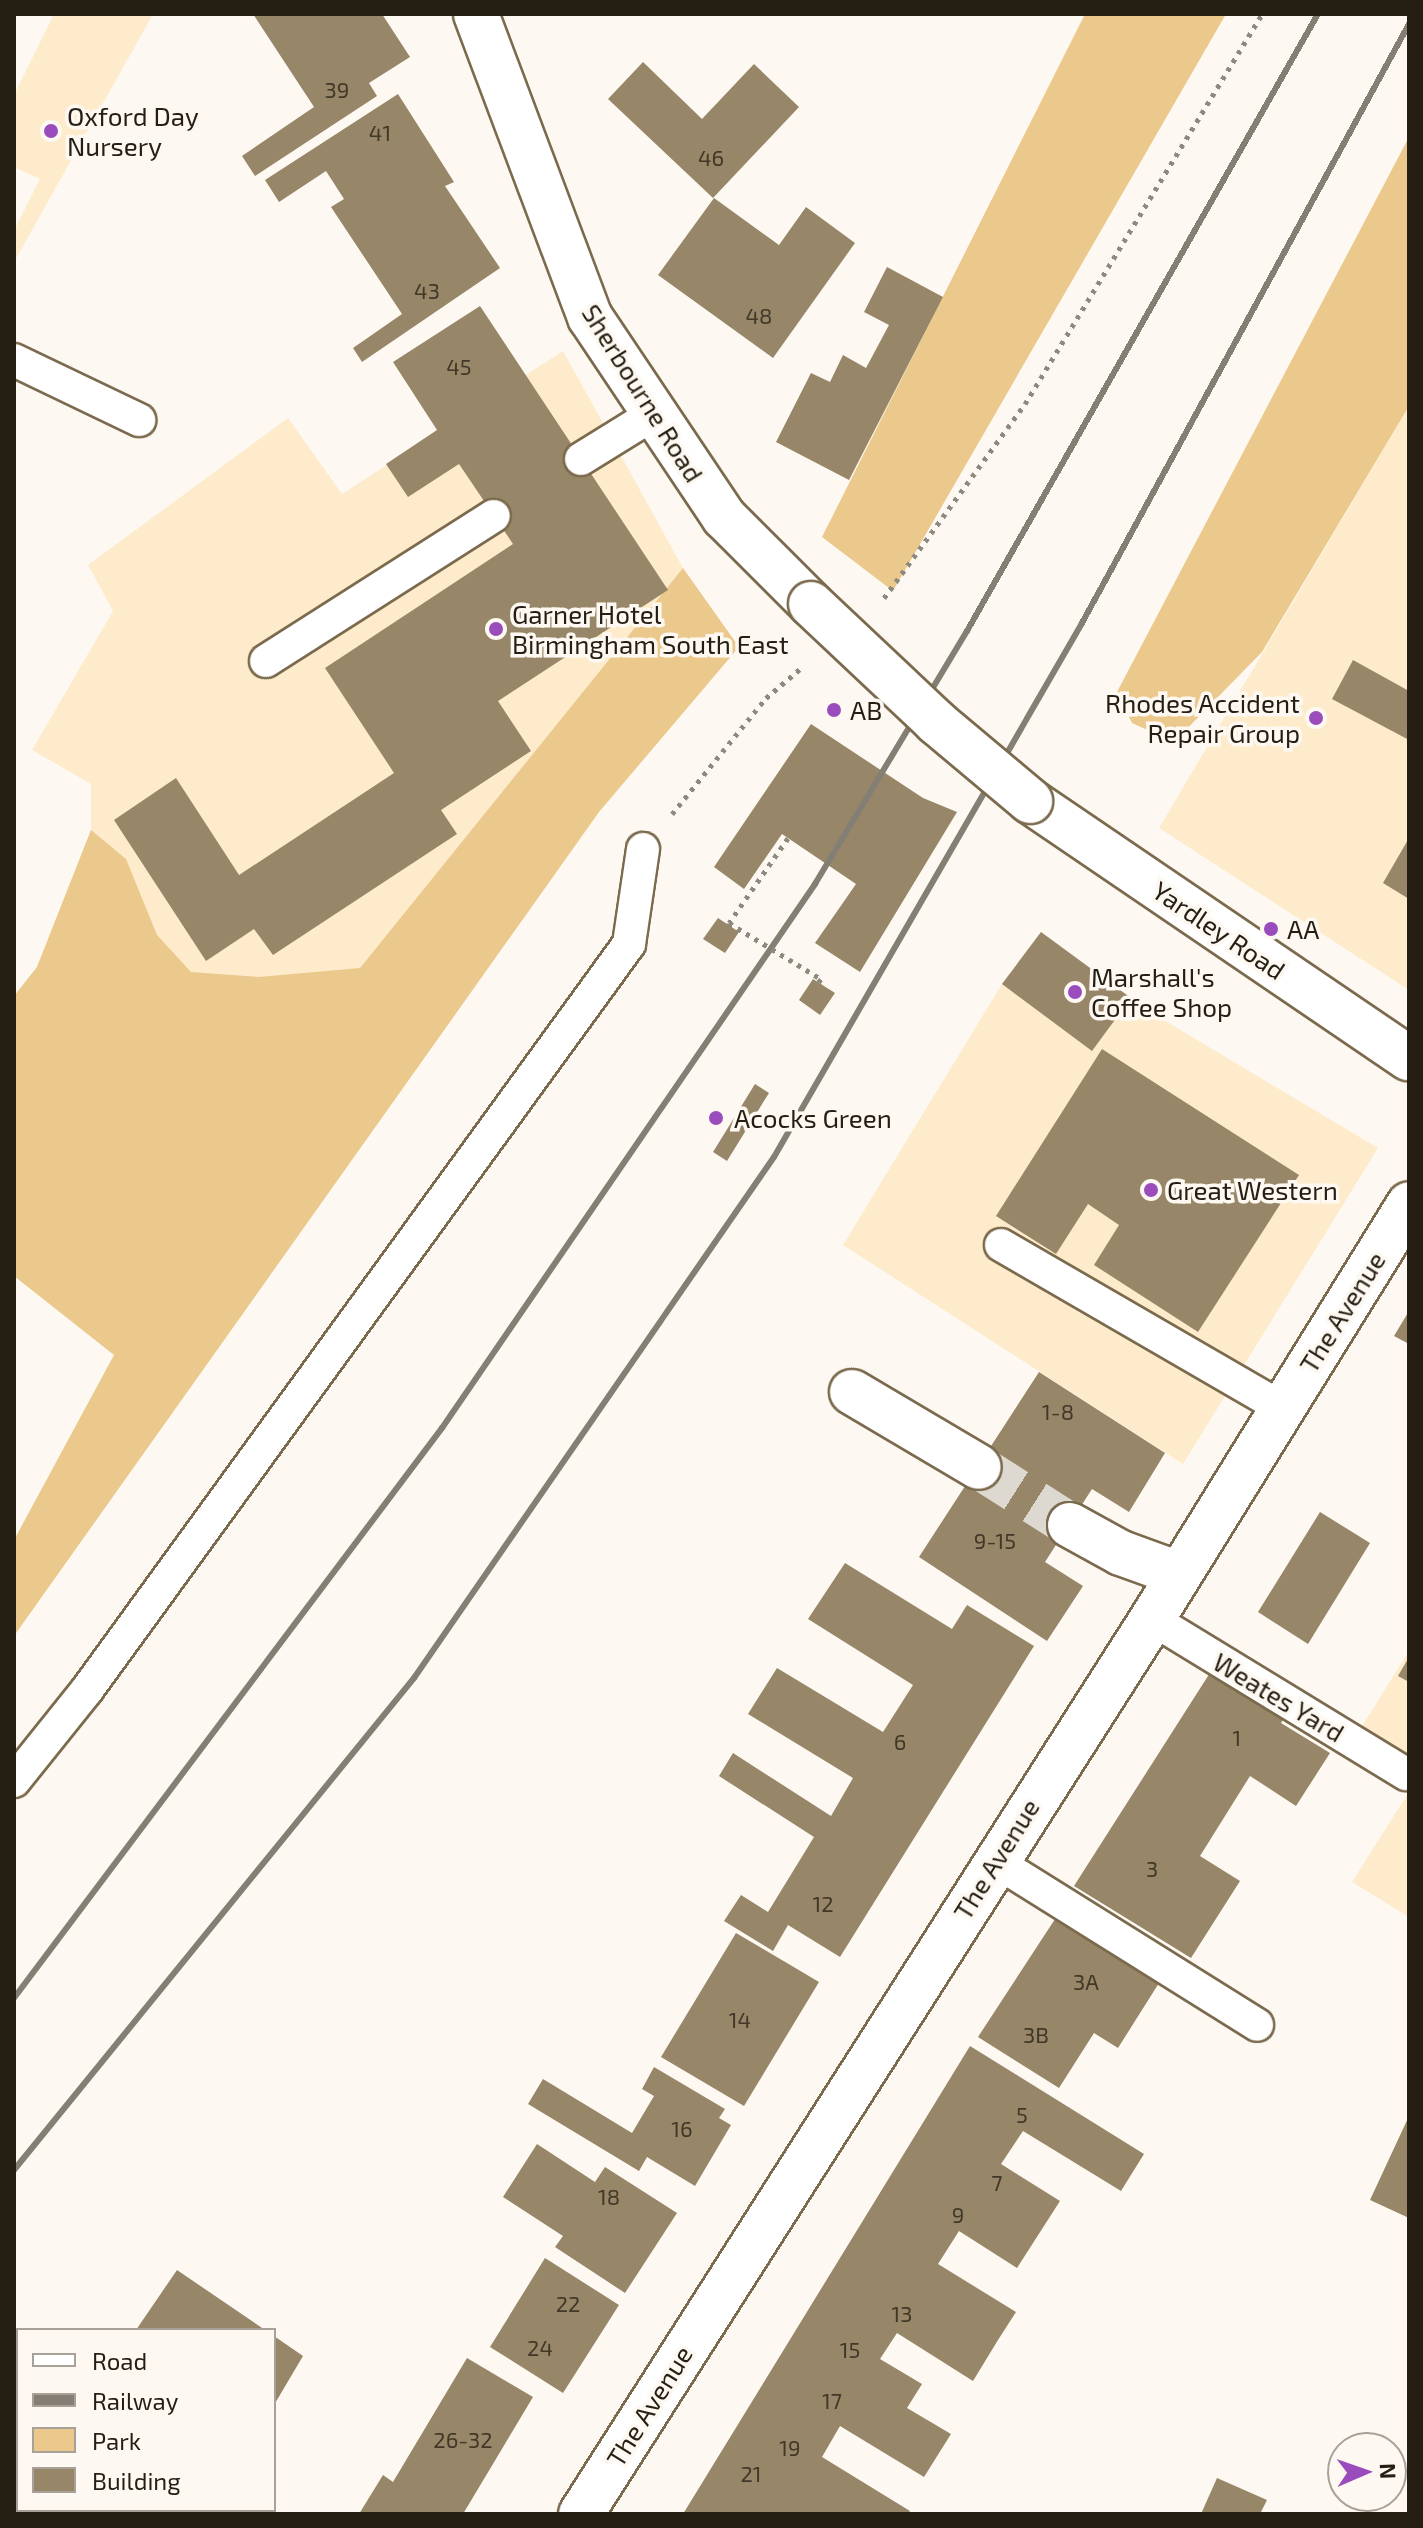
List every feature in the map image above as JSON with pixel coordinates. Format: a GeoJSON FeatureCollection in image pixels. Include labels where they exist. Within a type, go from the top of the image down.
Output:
{"type":"FeatureCollection","features":[{"type":"Feature","properties":{"kind":"street","name":"Sherbourne Road"},"geometry":{"type":"LineString","coordinates":[[476,14],[590,317],[652,415],[724,517],[936,722],[1030,801]]}},
{"type":"Feature","properties":{"kind":"street","name":"Yardley Road"},"geometry":{"type":"LineString","coordinates":[[1030,801],[1409,1059]]}},
{"type":"Feature","properties":{"kind":"street","name":"The Avenue"},"geometry":{"type":"LineString","coordinates":[[581,2514],[1152,1619],[1409,1204]]}},
{"type":"Feature","properties":{"kind":"street"},"geometry":{"type":"LineString","coordinates":[[852,1392],[979,1467]]}},
{"type":"Feature","properties":{"kind":"street"},"geometry":{"type":"LineString","coordinates":[[1070,1525],[1121,1553],[1179,1574]]}},
{"type":"Feature","properties":{"kind":"lane"},"geometry":{"type":"LineString","coordinates":[[14,360],[139,420]]}},
{"type":"Feature","properties":{"kind":"lane"},"geometry":{"type":"LineString","coordinates":[[581,459],[652,415]]}},
{"type":"Feature","properties":{"kind":"lane"},"geometry":{"type":"LineString","coordinates":[[266,661],[494,516]]}},
{"type":"Feature","properties":{"kind":"lane"},"geometry":{"type":"LineString","coordinates":[[14,1781],[87,1690],[629,944],[643,849]]}},
{"type":"Feature","properties":{"kind":"lane"},"geometry":{"type":"LineString","coordinates":[[1001,1245],[1282,1408]]}},
{"type":"Feature","properties":{"kind":"lane","name":"Weates Yard"},"geometry":{"type":"LineString","coordinates":[[1152,1619],[1406,1774]]}},
{"type":"Feature","properties":{"kind":"lane"},"geometry":{"type":"LineString","coordinates":[[995,1861],[1257,2025]]}},
{"type":"Feature","properties":{"kind":"path"},"geometry":{"type":"LineString","coordinates":[[874,606],[1025,404],[1262,14]]}},
{"type":"Feature","properties":{"kind":"path"},"geometry":{"type":"LineString","coordinates":[[643,849],[766,698],[802,668]]}},
{"type":"Feature","properties":{"kind":"path"},"geometry":{"type":"LineString","coordinates":[[788,838],[729,924],[821,979],[818,983]]}},
{"type":"Feature","properties":{"kind":"shaded area","name":"Oxford Day Nursery"},"geometry":{"type":"Polygon","coordinates":[[[54,14],[153,14],[14,262],[14,231],[40,179],[14,167],[14,95],[54,14]]]}},
{"type":"Feature","properties":{"kind":"shaded area"},"geometry":{"type":"Polygon","coordinates":[[[563,351],[683,568],[323,1014],[37,967],[91,830],[91,784],[32,750],[113,611],[88,565],[288,418],[342,494],[563,351]]]}},
{"type":"Feature","properties":{"kind":"shaded area","name":"Rhodes Accident Repair Group"},"geometry":{"type":"Polygon","coordinates":[[[1409,406],[1409,990],[1159,828],[1409,406]]]}},
{"type":"Feature","properties":{"kind":"shaded area"},"geometry":{"type":"Polygon","coordinates":[[[1041,932],[1132,1001],[1378,1148],[1183,1464],[843,1245],[1002,984],[1041,932]]]}},
{"type":"Feature","properties":{"kind":"shaded area"},"geometry":{"type":"Polygon","coordinates":[[[1409,1651],[1409,1792],[1344,1755],[1409,1651]]]}},
{"type":"Feature","properties":{"kind":"shaded area"},"geometry":{"type":"Polygon","coordinates":[[[1409,1792],[1409,1917],[1352,1882],[1409,1792]]]}},
{"type":"Feature","properties":{"kind":"green space"},"geometry":{"type":"Polygon","coordinates":[[[1085,14],[1226,14],[893,591],[822,537],[1085,14]]]}},
{"type":"Feature","properties":{"kind":"green space"},"geometry":{"type":"Polygon","coordinates":[[[1409,137],[1409,406],[1262,652],[1174,742],[1132,723],[1117,692],[1409,137]]]}},
{"type":"Feature","properties":{"kind":"green space"},"geometry":{"type":"Polygon","coordinates":[[[683,568],[739,647],[599,812],[14,1636],[14,1540],[114,1355],[14,1276],[14,996],[37,967],[91,830],[126,859],[157,935],[191,972],[259,977],[360,968],[683,568]]]}},
{"type":"Feature","properties":{"kind":"building"},"geometry":{"type":"Polygon","coordinates":[[[253,14],[382,14],[410,57],[369,83],[377,96],[255,176],[242,156],[314,107],[253,14]]]}},
{"type":"Feature","properties":{"kind":"building"},"geometry":{"type":"Polygon","coordinates":[[[643,62],[702,119],[754,64],[799,107],[713,198],[608,99],[643,62]]]}},
{"type":"Feature","properties":{"kind":"building"},"geometry":{"type":"Polygon","coordinates":[[[398,94],[454,182],[445,186],[500,268],[362,362],[353,348],[402,314],[331,207],[344,199],[326,171],[279,202],[265,180],[398,94]]]}},
{"type":"Feature","properties":{"kind":"building"},"geometry":{"type":"Polygon","coordinates":[[[714,198],[779,245],[806,207],[855,243],[773,358],[658,275],[714,198]]]}},
{"type":"Feature","properties":{"kind":"building"},"geometry":{"type":"Polygon","coordinates":[[[887,267],[943,297],[849,480],[776,442],[811,373],[830,382],[843,355],[866,368],[889,325],[864,312],[887,267]]]}},
{"type":"Feature","properties":{"kind":"building","name":"Garner Hotel Birmingham South East"},"geometry":{"type":"Polygon","coordinates":[[[480,306],[668,590],[498,701],[531,751],[441,810],[457,834],[273,955],[254,929],[206,961],[114,820],[176,778],[239,875],[394,773],[325,668],[513,544],[459,464],[408,497],[386,464],[437,430],[393,362],[480,306]]]}},
{"type":"Feature","properties":{"kind":"building"},"geometry":{"type":"Polygon","coordinates":[[[1353,660],[1409,691],[1409,740],[1332,699],[1353,660]]]}},
{"type":"Feature","properties":{"kind":"building"},"geometry":{"type":"Polygon","coordinates":[[[811,724],[923,798],[957,812],[860,972],[815,943],[856,884],[782,834],[744,889],[714,867],[811,724]]]}},
{"type":"Feature","properties":{"kind":"building"},"geometry":{"type":"Polygon","coordinates":[[[1409,838],[1409,899],[1383,883],[1409,838]]]}},
{"type":"Feature","properties":{"kind":"building"},"geometry":{"type":"Polygon","coordinates":[[[718,918],[739,932],[725,953],[703,939],[718,918]]]}},
{"type":"Feature","properties":{"kind":"building"},"geometry":{"type":"Polygon","coordinates":[[[1041,932],[1131,998],[1092,1051],[1002,984],[1041,932]]]}},
{"type":"Feature","properties":{"kind":"building"},"geometry":{"type":"Polygon","coordinates":[[[813,979],[835,993],[820,1015],[799,1000],[813,979]]]}},
{"type":"Feature","properties":{"kind":"building","name":"Great Western"},"geometry":{"type":"Polygon","coordinates":[[[1102,1049],[1299,1175],[1198,1332],[1094,1265],[1119,1225],[1088,1204],[1056,1254],[996,1216],[1102,1049]]]}},
{"type":"Feature","properties":{"kind":"building"},"geometry":{"type":"Polygon","coordinates":[[[755,1084],[769,1093],[727,1161],[713,1152],[755,1084]]]}},
{"type":"Feature","properties":{"kind":"building"},"geometry":{"type":"Polygon","coordinates":[[[1409,1311],[1409,1344],[1394,1336],[1409,1311]]]}},
{"type":"Feature","properties":{"kind":"building"},"geometry":{"type":"Polygon","coordinates":[[[1039,1372],[1165,1453],[1129,1512],[1092,1489],[1045,1562],[1083,1586],[1047,1641],[919,1557],[1039,1372]]]}},
{"type":"Feature","properties":{"kind":"building"},"geometry":{"type":"Polygon","coordinates":[[[1320,1512],[1370,1543],[1308,1644],[1258,1612],[1320,1512]]]}},
{"type":"Feature","properties":{"kind":"building"},"geometry":{"type":"Polygon","coordinates":[[[845,1563],[952,1629],[967,1605],[1034,1646],[840,1957],[788,1925],[773,1951],[724,1921],[741,1895],[768,1912],[814,1837],[719,1776],[733,1753],[831,1816],[853,1778],[748,1714],[777,1668],[883,1732],[913,1685],[808,1619],[845,1563]]]}},
{"type":"Feature","properties":{"kind":"building"},"geometry":{"type":"Polygon","coordinates":[[[1409,1657],[1409,1682],[1398,1676],[1409,1657]]]}},
{"type":"Feature","properties":{"kind":"building"},"geometry":{"type":"Polygon","coordinates":[[[1215,1665],[1289,1710],[1281,1723],[1330,1753],[1296,1806],[1250,1776],[1200,1856],[1240,1881],[1191,1958],[1074,1886],[1215,1665]]]}},
{"type":"Feature","properties":{"kind":"building"},"geometry":{"type":"Polygon","coordinates":[[[1057,1916],[1159,1983],[1118,2048],[1094,2033],[1059,2088],[978,2037],[1057,1916]]]}},
{"type":"Feature","properties":{"kind":"building"},"geometry":{"type":"Polygon","coordinates":[[[736,1933],[819,1982],[744,2106],[661,2057],[736,1933]]]}},
{"type":"Feature","properties":{"kind":"building"},"geometry":{"type":"Polygon","coordinates":[[[970,2046],[1144,2154],[1121,2191],[1023,2131],[1001,2164],[1060,2201],[1017,2268],[959,2231],[938,2264],[1016,2312],[973,2381],[897,2333],[880,2359],[922,2384],[907,2408],[951,2434],[924,2477],[840,2426],[822,2457],[910,2511],[908,2514],[683,2514],[970,2046]]]}},
{"type":"Feature","properties":{"kind":"building"},"geometry":{"type":"Polygon","coordinates":[[[654,2067],[725,2109],[719,2118],[731,2125],[695,2186],[647,2157],[639,2171],[528,2104],[543,2079],[632,2133],[654,2096],[642,2089],[654,2067]]]}},
{"type":"Feature","properties":{"kind":"building"},"geometry":{"type":"Polygon","coordinates":[[[1409,2116],[1409,2218],[1370,2200],[1409,2116]]]}},
{"type":"Feature","properties":{"kind":"building"},"geometry":{"type":"Polygon","coordinates":[[[537,2144],[595,2182],[605,2167],[677,2213],[625,2293],[555,2247],[563,2236],[503,2197],[537,2144]]]}},
{"type":"Feature","properties":{"kind":"building"},"geometry":{"type":"Polygon","coordinates":[[[545,2258],[619,2305],[563,2393],[490,2347],[545,2258]]]}},
{"type":"Feature","properties":{"kind":"building"},"geometry":{"type":"Polygon","coordinates":[[[177,2270],[262,2328],[137,2328],[177,2270]]]}},
{"type":"Feature","properties":{"kind":"building"},"geometry":{"type":"Polygon","coordinates":[[[276,2337],[303,2356],[276,2402],[276,2337]]]}},
{"type":"Feature","properties":{"kind":"building"},"geometry":{"type":"Polygon","coordinates":[[[467,2358],[533,2397],[463,2514],[359,2514],[383,2475],[393,2482],[467,2358]]]}},
{"type":"Feature","properties":{"kind":"building"},"geometry":{"type":"Polygon","coordinates":[[[1217,2478],[1267,2500],[1260,2514],[1201,2514],[1217,2478]]]}},
{"type":"Feature","properties":{"kind":"tunnel"},"geometry":{"type":"LineString","coordinates":[[979,1467],[1070,1525]]}},
{"type":"Feature","properties":{"kind":"railway"},"geometry":{"type":"LineString","coordinates":[[14,1998],[442,1428],[815,884],[967,631],[1318,14]]}},
{"type":"Feature","properties":{"kind":"railway"},"geometry":{"type":"LineString","coordinates":[[14,2170],[414,1678],[774,1157],[1082,623],[1409,24]]}},
{"type":"Feature","properties":{"kind":"place","name":"Oxford Day Nursery"},"geometry":{"type":"Point","coordinates":[51,131]}},
{"type":"Feature","properties":{"kind":"place","name":"Garner Hotel Birmingham South East"},"geometry":{"type":"Point","coordinates":[496,629]}},
{"type":"Feature","properties":{"kind":"place","name":"AB"},"geometry":{"type":"Point","coordinates":[834,710]}},
{"type":"Feature","properties":{"kind":"place","name":"Rhodes Accident Repair Group"},"geometry":{"type":"Point","coordinates":[1316,718]}},
{"type":"Feature","properties":{"kind":"place","name":"AA"},"geometry":{"type":"Point","coordinates":[1271,929]}},
{"type":"Feature","properties":{"kind":"place","name":"Marshall's Coffee Shop"},"geometry":{"type":"Point","coordinates":[1075,992]}},
{"type":"Feature","properties":{"kind":"place","name":"Acocks Green"},"geometry":{"type":"Point","coordinates":[716,1118]}},
{"type":"Feature","properties":{"kind":"place","name":"Great Western"},"geometry":{"type":"Point","coordinates":[1151,1190]}}]}
